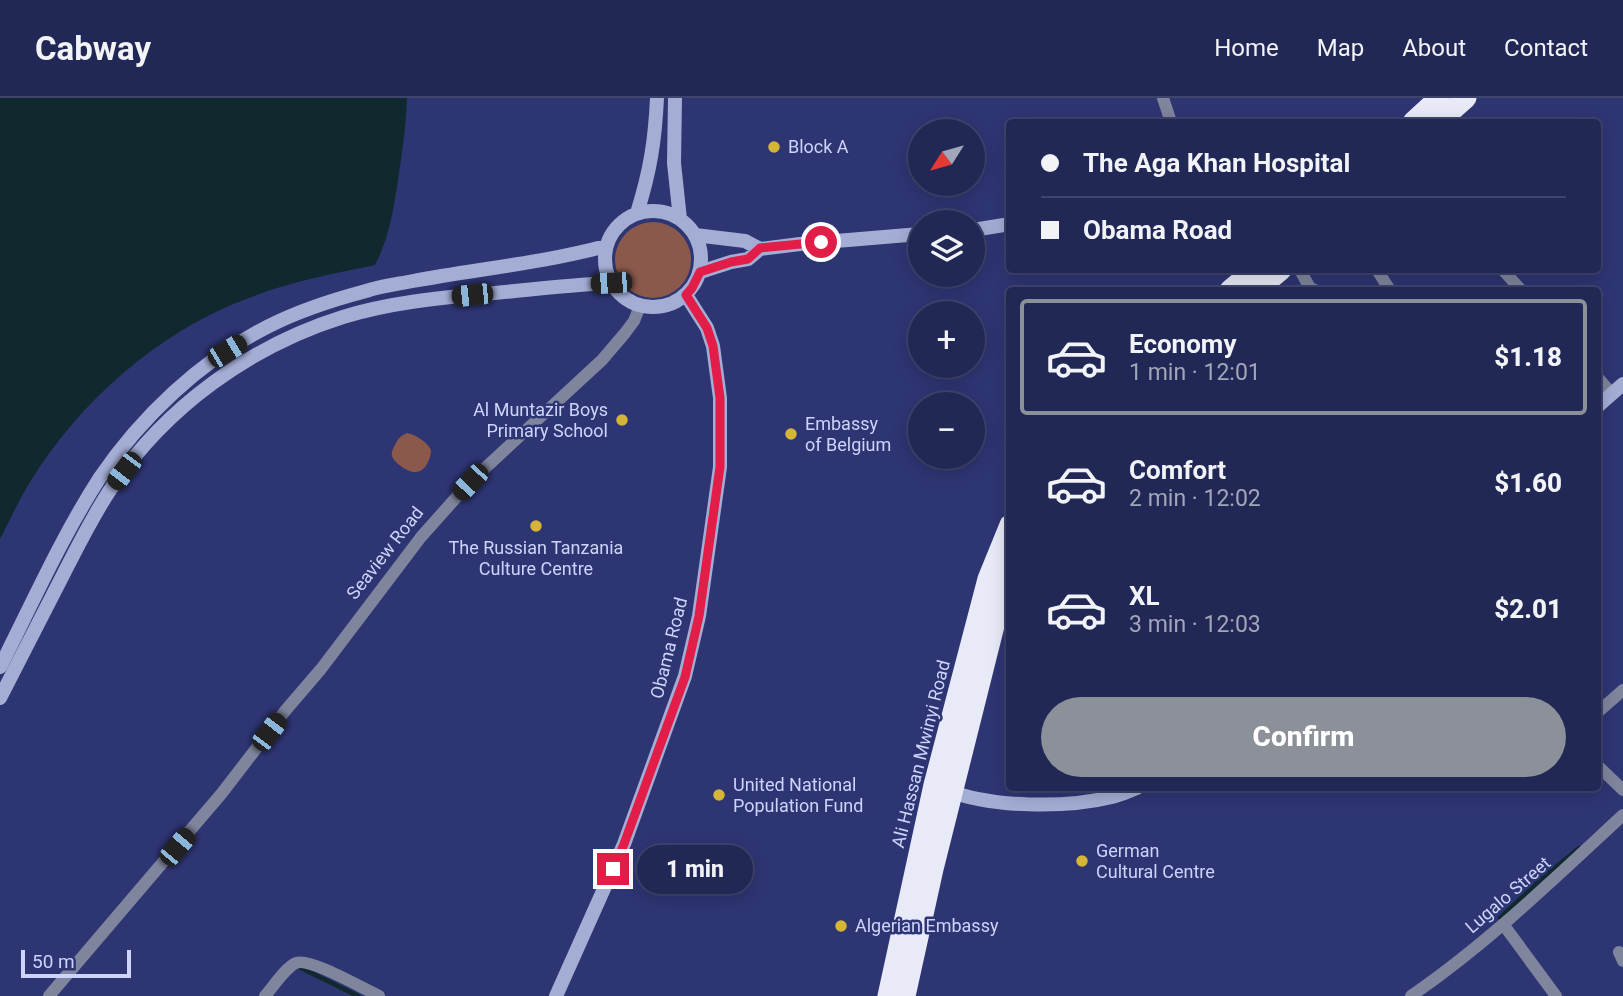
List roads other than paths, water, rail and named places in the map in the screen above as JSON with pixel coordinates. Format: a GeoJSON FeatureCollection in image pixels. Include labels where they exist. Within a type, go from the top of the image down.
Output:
{"type":"FeatureCollection","features":[{"type":"Feature","properties":{"kind":"highway"},"geometry":{"type":"LineString","coordinates":[[1416,119],[1439,98]]}},
{"type":"Feature","properties":{"kind":"highway"},"geometry":{"type":"LineString","coordinates":[[1442,119],[1466,98]]}},
{"type":"Feature","properties":{"kind":"highway"},"geometry":{"type":"LineString","coordinates":[[1234,287],[1250,273]]}},
{"type":"Feature","properties":{"kind":"highway"},"geometry":{"type":"LineString","coordinates":[[1261,287],[1277,273]]}},
{"type":"Feature","properties":{"kind":"highway","name":"Ali Hassan Mwinyi Road"},"geometry":{"type":"LineString","coordinates":[[905,996],[933,869],[943,789],[988,579],[1006,535]]}},
{"type":"Feature","properties":{"kind":"highway","name":"Ali Hassan Mwinyi Road"},"geometry":{"type":"LineString","coordinates":[[888,996],[943,789],[1006,578]]}},
{"type":"Feature","properties":{"kind":"main road"},"geometry":{"type":"LineString","coordinates":[[637,213],[652,159],[657,98]]}},
{"type":"Feature","properties":{"kind":"main road"},"geometry":{"type":"LineString","coordinates":[[675,98],[674,163],[680,219]]}},
{"type":"Feature","properties":{"kind":"main road"},"geometry":{"type":"LineString","coordinates":[[659,211],[670,214],[686,224],[695,235],[701,253],[700,272],[692,288],[678,301],[660,307],[640,306],[624,298],[611,283],[605,265],[606,246],[614,229],[637,213],[659,211]]}},
{"type":"Feature","properties":{"kind":"main road"},"geometry":{"type":"LineString","coordinates":[[985,227],[1006,224]]}},
{"type":"Feature","properties":{"kind":"main road"},"geometry":{"type":"LineString","coordinates":[[695,235],[745,241],[760,248],[908,235]]}},
{"type":"Feature","properties":{"kind":"main road"},"geometry":{"type":"LineString","coordinates":[[0,667],[71,526],[100,479],[157,409],[227,351],[266,328],[310,308],[368,290],[573,255],[606,246]]}},
{"type":"Feature","properties":{"kind":"main road"},"geometry":{"type":"LineString","coordinates":[[700,272],[748,259],[760,248]]}},
{"type":"Feature","properties":{"kind":"main road"},"geometry":{"type":"LineString","coordinates":[[0,698],[84,534],[111,488],[136,455],[168,421],[204,389],[274,345],[316,326],[372,309],[445,298],[611,283]]}},
{"type":"Feature","properties":{"kind":"main road","name":"Obama Road"},"geometry":{"type":"LineString","coordinates":[[556,996],[624,844],[685,677],[699,616],[720,467],[720,398],[713,346],[707,328],[686,295]]}},
{"type":"Feature","properties":{"kind":"main road"},"geometry":{"type":"LineString","coordinates":[[1601,403],[1618,389]]}},
{"type":"Feature","properties":{"kind":"main road"},"geometry":{"type":"LineString","coordinates":[[943,789],[962,796],[996,802],[1035,804],[1078,802],[1114,797],[1130,791]]}},
{"type":"Feature","properties":{"kind":"street"},"geometry":{"type":"LineString","coordinates":[[1163,98],[1170,119]]}},
{"type":"Feature","properties":{"kind":"street"},"geometry":{"type":"LineString","coordinates":[[1506,273],[1518,287]]}},
{"type":"Feature","properties":{"kind":"street","name":"Seaview Road"},"geometry":{"type":"LineString","coordinates":[[49,996],[222,793],[446,507],[601,360],[634,321],[640,306]]}},
{"type":"Feature","properties":{"kind":"street"},"geometry":{"type":"LineString","coordinates":[[1601,380],[1618,389]]}},
{"type":"Feature","properties":{"kind":"street"},"geometry":{"type":"LineString","coordinates":[[1601,709],[1623,690]]}},
{"type":"Feature","properties":{"kind":"street"},"geometry":{"type":"LineString","coordinates":[[1601,769],[1623,790]]}},
{"type":"Feature","properties":{"kind":"street","name":"Lugalo Street"},"geometry":{"type":"LineString","coordinates":[[1411,996],[1503,924],[1623,815]]}},
{"type":"Feature","properties":{"kind":"street"},"geometry":{"type":"LineString","coordinates":[[1503,924],[1556,996]]}},
{"type":"Feature","properties":{"kind":"street"},"geometry":{"type":"LineString","coordinates":[[265,996],[292,964],[301,961],[325,969],[379,996]]}},
{"type":"Feature","properties":{"kind":"waterway"},"geometry":{"type":"LineString","coordinates":[[1500,918],[1579,848]]}},
{"type":"Feature","properties":{"kind":"waterway"},"geometry":{"type":"LineString","coordinates":[[299,967],[358,996]]}},
{"type":"Feature","properties":{"kind":"place","name":"Block A"},"geometry":{"type":"Point","coordinates":[774,147]}},
{"type":"Feature","properties":{"kind":"place","name":"Al Muntazir Boys Primary School"},"geometry":{"type":"Point","coordinates":[622,420]}},
{"type":"Feature","properties":{"kind":"place","name":"Embassy of Belgium"},"geometry":{"type":"Point","coordinates":[791,434]}},
{"type":"Feature","properties":{"kind":"place","name":"The Russian Tanzania Culture Centre"},"geometry":{"type":"Point","coordinates":[536,526]}},
{"type":"Feature","properties":{"kind":"place","name":"United National Population Fund"},"geometry":{"type":"Point","coordinates":[719,795]}},
{"type":"Feature","properties":{"kind":"place","name":"German Cultural Centre"},"geometry":{"type":"Point","coordinates":[1082,861]}},
{"type":"Feature","properties":{"kind":"place","name":"Algerian Embassy"},"geometry":{"type":"Point","coordinates":[841,926]}}]}
